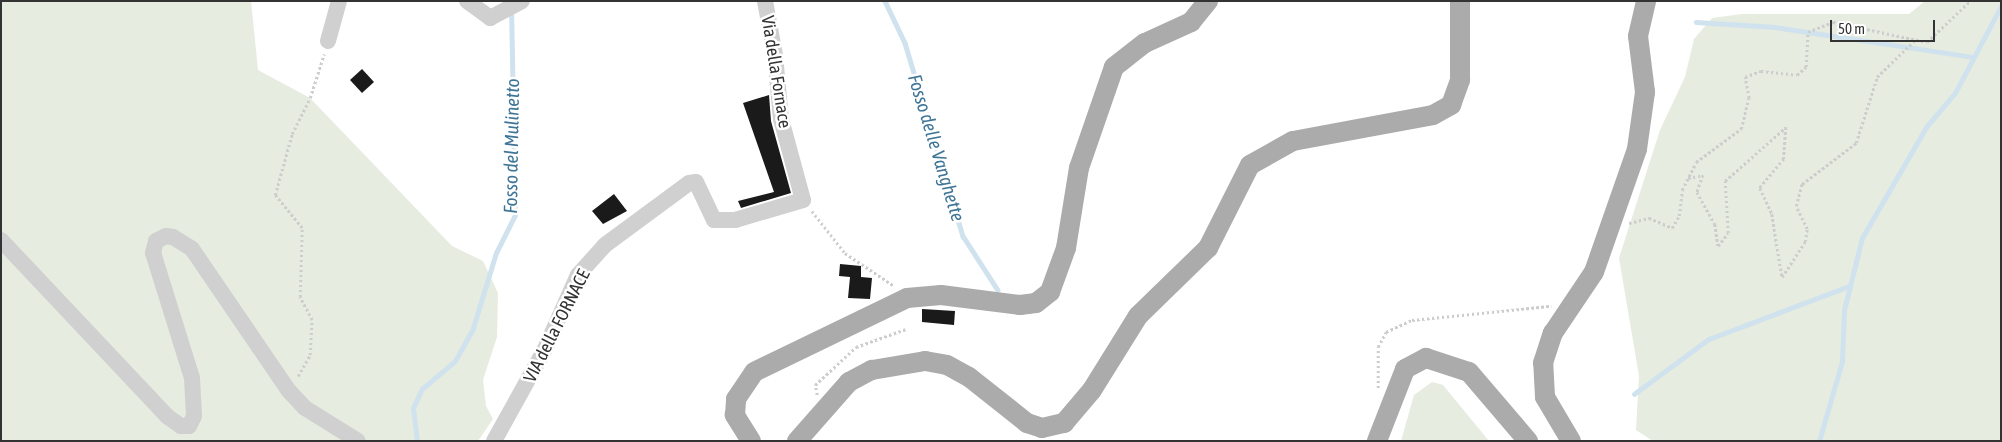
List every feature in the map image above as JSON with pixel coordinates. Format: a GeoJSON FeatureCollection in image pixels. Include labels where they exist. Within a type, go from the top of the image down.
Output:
{"type":"FeatureCollection","features":[{"type":"Feature","properties":{"kind":"main road"},"geometry":{"type":"LineString","coordinates":[[751,441],[735,415],[736,399],[754,372],[907,298],[941,295],[1020,306],[1036,303],[1050,292],[1066,248],[1080,168],[1114,67],[1145,43],[1191,22],[1208,1]]}},
{"type":"Feature","properties":{"kind":"main road"},"geometry":{"type":"LineString","coordinates":[[797,441],[849,382],[872,370],[925,361],[947,365],[969,377],[1026,423],[1053,429],[1064,423],[1092,390],[1138,316],[1208,248],[1250,165],[1293,141],[1433,115],[1451,105],[1460,80],[1460,1]]}},
{"type":"Feature","properties":{"kind":"main road"},"geometry":{"type":"LineString","coordinates":[[1570,441],[1545,397],[1543,363],[1553,334],[1594,272],[1611,228],[1637,149],[1645,92],[1638,36],[1646,1]]}},
{"type":"Feature","properties":{"kind":"main road"},"geometry":{"type":"LineString","coordinates":[[1377,441],[1405,369],[1426,358],[1469,372],[1528,441]]}},
{"type":"Feature","properties":{"kind":"street"},"geometry":{"type":"LineString","coordinates":[[328,41],[339,1]]}},
{"type":"Feature","properties":{"kind":"street"},"geometry":{"type":"LineString","coordinates":[[467,1],[490,18],[515,5]]}},
{"type":"Feature","properties":{"kind":"street","name":"Via della Fornace"},"geometry":{"type":"LineString","coordinates":[[765,1],[775,54],[781,119],[803,200]]}},
{"type":"Feature","properties":{"kind":"street","name":"VIA della FORNACE"},"geometry":{"type":"LineString","coordinates":[[494,441],[545,350],[578,275],[605,245],[689,183],[696,182],[714,220],[735,220],[803,200]]}},
{"type":"Feature","properties":{"kind":"street"},"geometry":{"type":"LineString","coordinates":[[1,240],[168,417],[181,426],[189,426],[194,416],[192,378],[153,253],[156,241],[166,236],[173,237],[192,249],[289,391],[305,408],[358,441]]}},
{"type":"Feature","properties":{"kind":"path"},"geometry":{"type":"LineString","coordinates":[[1611,228],[1649,218],[1672,228],[1679,216],[1682,190],[1696,162],[1741,129],[1750,98],[1745,77],[1761,71],[1797,75],[1806,67],[1808,32],[1833,22],[1914,42],[1927,42],[1970,1]]}},
{"type":"Feature","properties":{"kind":"path"},"geometry":{"type":"LineString","coordinates":[[289,391],[310,355],[312,320],[300,298],[302,228],[275,195],[292,134],[310,98],[328,41]]}},
{"type":"Feature","properties":{"kind":"path"},"geometry":{"type":"LineString","coordinates":[[1688,178],[1703,175],[1697,192],[1715,224],[1718,246],[1728,233],[1724,181],[1786,127],[1784,159],[1760,188],[1772,214],[1782,277],[1805,242],[1807,229],[1796,206],[1802,184],[1856,143],[1878,76],[1914,42]]}},
{"type":"Feature","properties":{"kind":"path"},"geometry":{"type":"LineString","coordinates":[[803,200],[845,253],[882,275],[907,298]]}},
{"type":"Feature","properties":{"kind":"path"},"geometry":{"type":"LineString","coordinates":[[1378,397],[1378,347],[1386,332],[1412,320],[1575,303]]}},
{"type":"Feature","properties":{"kind":"path"},"geometry":{"type":"LineString","coordinates":[[823,410],[814,386],[838,360],[856,347],[906,329]]}},
{"type":"Feature","properties":{"kind":"shaded area"},"geometry":{"type":"Polygon","coordinates":[[[1,1],[251,1],[258,70],[310,98],[452,246],[483,261],[498,293],[497,337],[483,380],[486,406],[493,419],[478,441],[1,441],[1,1]]]}},
{"type":"Feature","properties":{"kind":"shaded area"},"geometry":{"type":"Polygon","coordinates":[[[1925,1],[2001,1],[2001,441],[1653,441],[1636,430],[1639,376],[1619,258],[1660,130],[1685,77],[1694,39],[1712,18],[1742,14],[1909,14],[1925,1]]]}},
{"type":"Feature","properties":{"kind":"shaded area"},"geometry":{"type":"Polygon","coordinates":[[[1432,382],[1443,385],[1489,441],[1401,441],[1414,395],[1432,382]]]}},
{"type":"Feature","properties":{"kind":"building"},"geometry":{"type":"Polygon","coordinates":[[[362,69],[374,82],[362,93],[350,80],[362,69]]]}},
{"type":"Feature","properties":{"kind":"building"},"geometry":{"type":"Polygon","coordinates":[[[769,95],[771,121],[791,193],[741,208],[738,201],[774,192],[743,103],[769,95]]]}},
{"type":"Feature","properties":{"kind":"building"},"geometry":{"type":"Polygon","coordinates":[[[614,194],[627,211],[603,224],[592,211],[614,194]]]}},
{"type":"Feature","properties":{"kind":"building"},"geometry":{"type":"Polygon","coordinates":[[[840,264],[861,266],[861,277],[872,278],[870,299],[848,298],[850,277],[839,276],[840,264]]]}},
{"type":"Feature","properties":{"kind":"building"},"geometry":{"type":"Polygon","coordinates":[[[922,309],[955,311],[954,325],[922,322],[922,309]]]}},
{"type":"Feature","properties":{"kind":"waterway","name":"Fosso delle Vanghette"},"geometry":{"type":"LineString","coordinates":[[885,1],[905,43],[963,236],[998,290]]}},
{"type":"Feature","properties":{"kind":"waterway"},"geometry":{"type":"LineString","coordinates":[[1819,441],[1842,362],[1844,310],[1862,238],[1927,126],[1955,93],[2001,6]]}},
{"type":"Feature","properties":{"kind":"waterway","name":"Fosso del Mulinetto"},"geometry":{"type":"LineString","coordinates":[[417,441],[413,408],[422,389],[455,361],[473,328],[496,253],[515,215],[511,10]]}},
{"type":"Feature","properties":{"kind":"waterway"},"geometry":{"type":"LineString","coordinates":[[1696,22],[1775,27],[1974,57]]}},
{"type":"Feature","properties":{"kind":"waterway"},"geometry":{"type":"LineString","coordinates":[[1634,394],[1709,339],[1849,286]]}}]}
